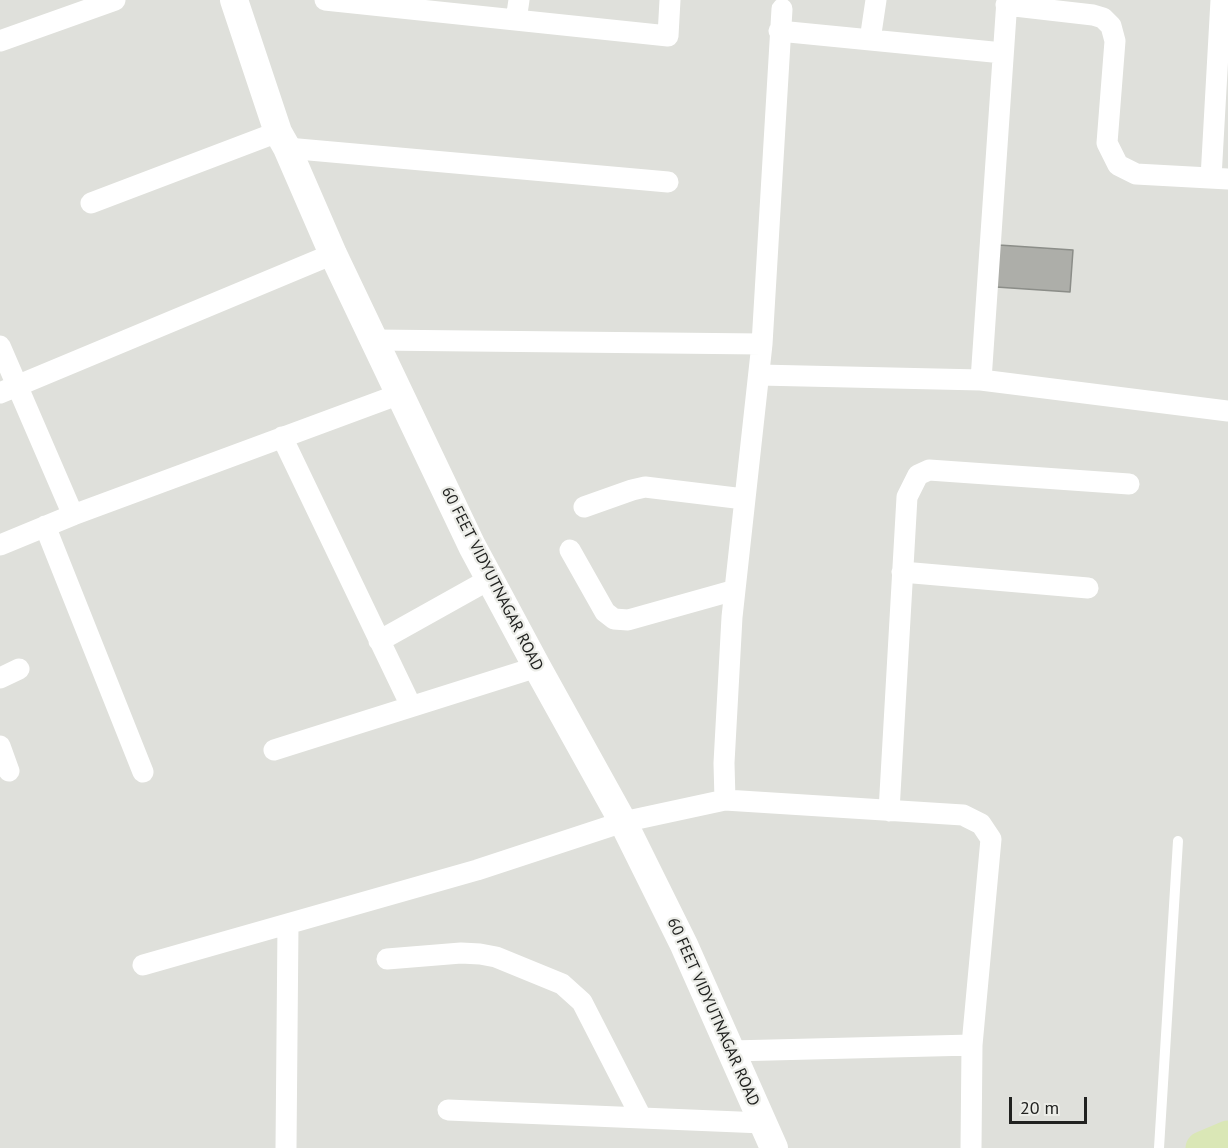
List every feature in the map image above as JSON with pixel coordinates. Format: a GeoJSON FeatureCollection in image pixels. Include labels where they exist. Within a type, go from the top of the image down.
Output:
{"type":"FeatureCollection","features":[{"type":"Feature","properties":{"kind":"main road"},"geometry":{"type":"LineString","coordinates":[[1202,1148],[1228,1137]]}},
{"type":"Feature","properties":{"kind":"street"},"geometry":{"type":"LineString","coordinates":[[0,41],[115,0]]}},
{"type":"Feature","properties":{"kind":"street","name":"60 FEET VIDYUTNAGAR ROAD"},"geometry":{"type":"LineString","coordinates":[[234,0],[283,140],[333,254],[490,579],[623,822],[684,945],[768,1136]]}},
{"type":"Feature","properties":{"kind":"street"},"geometry":{"type":"LineString","coordinates":[[325,0],[518,10],[668,36],[670,0]]}},
{"type":"Feature","properties":{"kind":"street"},"geometry":{"type":"LineString","coordinates":[[870,40],[876,0]]}},
{"type":"Feature","properties":{"kind":"street"},"geometry":{"type":"LineString","coordinates":[[981,380],[1007,2],[1093,15],[1103,18],[1111,26],[1115,41],[1107,143],[1118,165],[1136,174],[1220,179],[1221,0]]}},
{"type":"Feature","properties":{"kind":"street"},"geometry":{"type":"LineString","coordinates":[[725,800],[724,763],[735,590],[762,344],[782,9]]}},
{"type":"Feature","properties":{"kind":"street"},"geometry":{"type":"LineString","coordinates":[[779,31],[1003,53]]}},
{"type":"Feature","properties":{"kind":"street"},"geometry":{"type":"LineString","coordinates":[[90,203],[283,140],[668,182]]}},
{"type":"Feature","properties":{"kind":"street"},"geometry":{"type":"LineString","coordinates":[[9,389],[333,254]]}},
{"type":"Feature","properties":{"kind":"street"},"geometry":{"type":"LineString","coordinates":[[374,340],[762,344]]}},
{"type":"Feature","properties":{"kind":"street"},"geometry":{"type":"LineString","coordinates":[[0,346],[9,389],[73,515]]}},
{"type":"Feature","properties":{"kind":"street"},"geometry":{"type":"LineString","coordinates":[[759,375],[981,380],[1228,411]]}},
{"type":"Feature","properties":{"kind":"street"},"geometry":{"type":"LineString","coordinates":[[0,544],[282,436],[400,394]]}},
{"type":"Feature","properties":{"kind":"street"},"geometry":{"type":"LineString","coordinates":[[282,436],[411,706]]}},
{"type":"Feature","properties":{"kind":"street"},"geometry":{"type":"LineString","coordinates":[[889,811],[907,497],[918,475],[929,471],[1129,484]]}},
{"type":"Feature","properties":{"kind":"street"},"geometry":{"type":"LineString","coordinates":[[584,507],[645,487],[744,499]]}},
{"type":"Feature","properties":{"kind":"street"},"geometry":{"type":"LineString","coordinates":[[45,526],[143,772]]}},
{"type":"Feature","properties":{"kind":"street"},"geometry":{"type":"LineString","coordinates":[[570,550],[605,612],[614,619],[628,620],[735,590]]}},
{"type":"Feature","properties":{"kind":"street"},"geometry":{"type":"LineString","coordinates":[[902,572],[1088,588]]}},
{"type":"Feature","properties":{"kind":"street"},"geometry":{"type":"LineString","coordinates":[[379,641],[490,579]]}},
{"type":"Feature","properties":{"kind":"street"},"geometry":{"type":"LineString","coordinates":[[274,750],[537,667]]}},
{"type":"Feature","properties":{"kind":"street"},"geometry":{"type":"LineString","coordinates":[[0,746],[9,771]]}},
{"type":"Feature","properties":{"kind":"street"},"geometry":{"type":"LineString","coordinates":[[143,964],[477,870],[623,822],[725,800],[963,815],[981,824],[991,839],[972,1045],[971,1148]]}},
{"type":"Feature","properties":{"kind":"street"},"geometry":{"type":"LineString","coordinates":[[286,1148],[288,924]]}},
{"type":"Feature","properties":{"kind":"street"},"geometry":{"type":"LineString","coordinates":[[387,959],[461,953],[480,954],[496,957],[562,984],[582,1002],[641,1116]]}},
{"type":"Feature","properties":{"kind":"street"},"geometry":{"type":"LineString","coordinates":[[731,1051],[972,1045]]}},
{"type":"Feature","properties":{"kind":"street"},"geometry":{"type":"LineString","coordinates":[[448,1110],[641,1116],[768,1136]]}},
{"type":"Feature","properties":{"kind":"lane"},"geometry":{"type":"LineString","coordinates":[[1159,1148],[1178,841]]}},
{"type":"Feature","properties":{"kind":"building"},"geometry":{"type":"Polygon","coordinates":[[[999,245],[1073,250],[1070,292],[996,287],[999,245]]]}}]}
